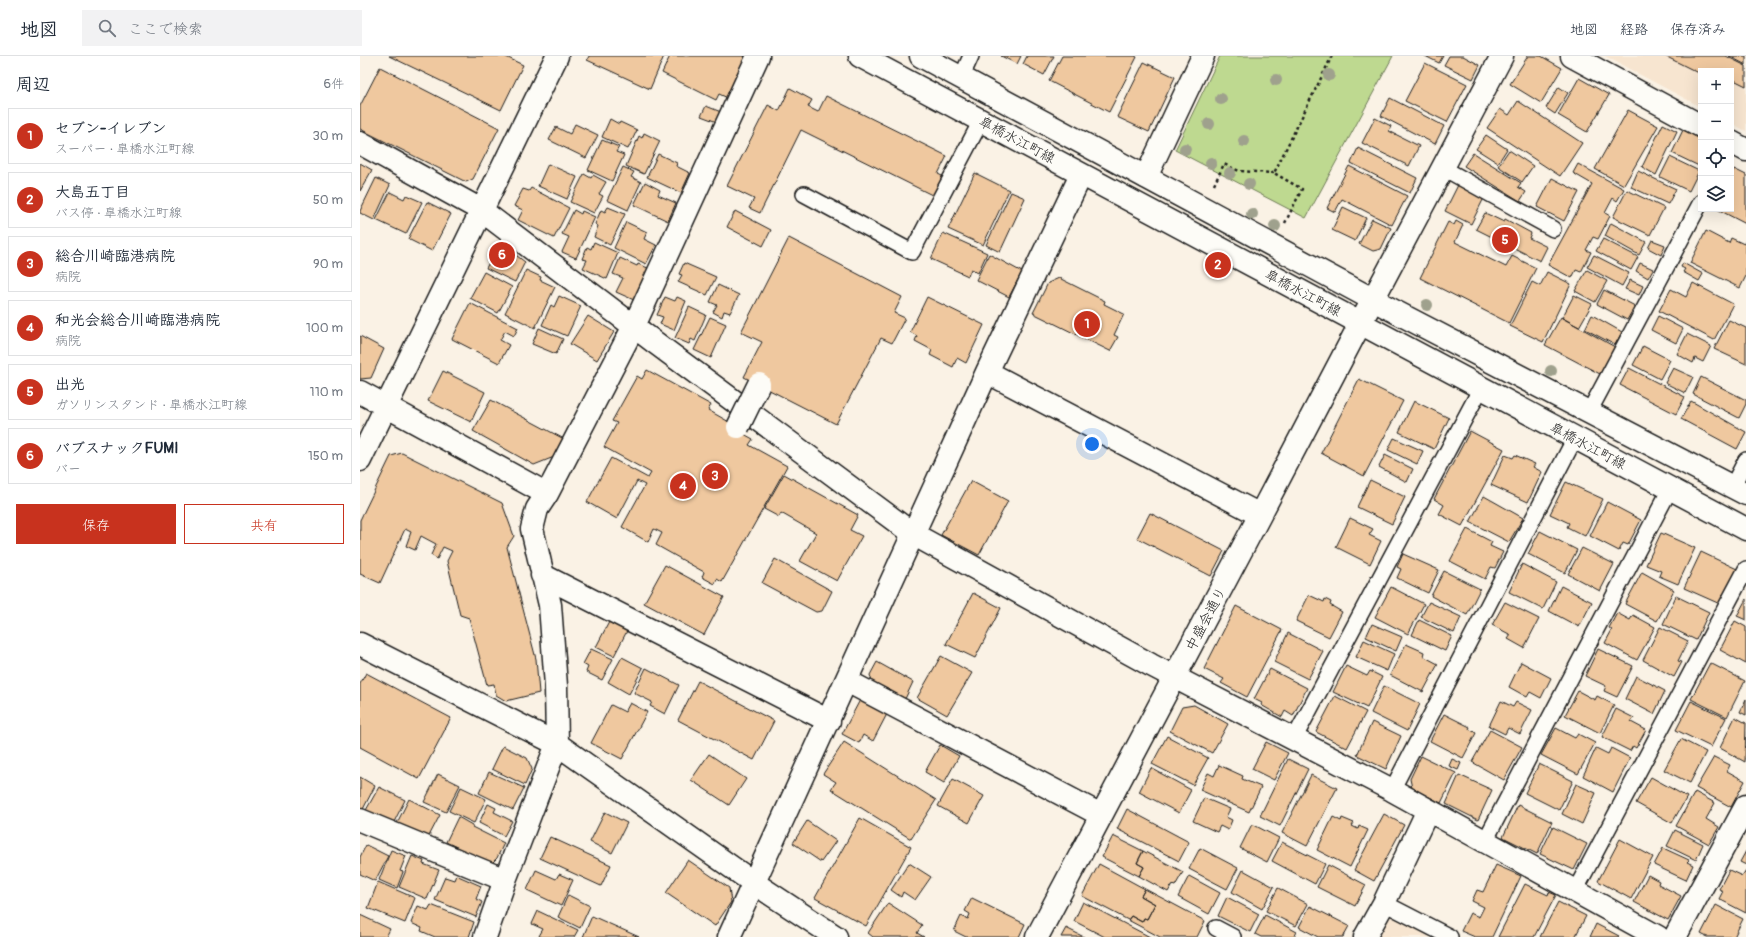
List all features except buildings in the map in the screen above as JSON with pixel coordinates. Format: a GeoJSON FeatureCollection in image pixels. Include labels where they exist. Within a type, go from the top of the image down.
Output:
{"type":"FeatureCollection","features":[{"type":"Feature","properties":{"kind":"street"},"geometry":{"type":"LineString","coordinates":[[360,460],[557,56]]}},
{"type":"Feature","properties":{"kind":"street"},"geometry":{"type":"LineString","coordinates":[[485,937],[557,744],[556,693],[550,605],[532,529],[537,509],[548,494],[634,326],[758,56]]}},
{"type":"Feature","properties":{"kind":"street","name":"皐橋水江町線"},"geometry":{"type":"LineString","coordinates":[[860,56],[1746,529]]}},
{"type":"Feature","properties":{"kind":"street","name":"皐橋水江町線"},"geometry":{"type":"LineString","coordinates":[[921,56],[1372,299],[1739,491]]}},
{"type":"Feature","properties":{"kind":"street"},"geometry":{"type":"LineString","coordinates":[[1146,177],[1203,56]]}},
{"type":"Feature","properties":{"kind":"street","name":"中盛会通り"},"geometry":{"type":"LineString","coordinates":[[1037,937],[1175,677],[1372,299],[1502,56]]}},
{"type":"Feature","properties":{"kind":"street"},"geometry":{"type":"LineString","coordinates":[[1572,56],[1698,124]]}},
{"type":"Feature","properties":{"kind":"street"},"geometry":{"type":"LineString","coordinates":[[360,143],[481,210],[913,534],[1175,677],[1392,790],[1658,937]]}},
{"type":"Feature","properties":{"kind":"street"},"geometry":{"type":"LineString","coordinates":[[729,937],[987,372],[1081,175]]}},
{"type":"Feature","properties":{"kind":"street"},"geometry":{"type":"LineString","coordinates":[[987,372],[1260,515]]}},
{"type":"Feature","properties":{"kind":"street"},"geometry":{"type":"LineString","coordinates":[[738,428],[759,384]]}},
{"type":"Feature","properties":{"kind":"street"},"geometry":{"type":"LineString","coordinates":[[360,392],[548,494]]}},
{"type":"Feature","properties":{"kind":"street"},"geometry":{"type":"LineString","coordinates":[[542,575],[828,721]]}},
{"type":"Feature","properties":{"kind":"street"},"geometry":{"type":"LineString","coordinates":[[360,644],[557,744],[754,883],[836,937]]}},
{"type":"Feature","properties":{"kind":"street"},"geometry":{"type":"LineString","coordinates":[[847,681],[1101,815]]}},
{"type":"Feature","properties":{"kind":"street"},"geometry":{"type":"LineString","coordinates":[[1675,937],[1746,806]]}},
{"type":"Feature","properties":{"kind":"street"},"geometry":{"type":"LineString","coordinates":[[1365,937],[1384,903],[1428,810]]}},
{"type":"Feature","properties":{"kind":"street"},"geometry":{"type":"LineString","coordinates":[[360,820],[505,880]]}},
{"type":"Feature","properties":{"kind":"lane"},"geometry":{"type":"LineString","coordinates":[[961,78],[971,56]]}},
{"type":"Feature","properties":{"kind":"lane"},"geometry":{"type":"LineString","coordinates":[[804,194],[912,252],[981,121]]}},
{"type":"Feature","properties":{"kind":"lane"},"geometry":{"type":"LineString","coordinates":[[1443,168],[1553,229]]}},
{"type":"Feature","properties":{"kind":"lane"},"geometry":{"type":"LineString","coordinates":[[1589,412],[1698,208]]}},
{"type":"Feature","properties":{"kind":"lane"},"geometry":{"type":"LineString","coordinates":[[1294,739],[1481,388]]}},
{"type":"Feature","properties":{"kind":"lane"},"geometry":{"type":"LineString","coordinates":[[1392,790],[1575,438]]}},
{"type":"Feature","properties":{"kind":"lane"},"geometry":{"type":"LineString","coordinates":[[1739,491],[1746,460]]}},
{"type":"Feature","properties":{"kind":"lane"},"geometry":{"type":"LineString","coordinates":[[1485,841],[1670,489]]}},
{"type":"Feature","properties":{"kind":"lane"},"geometry":{"type":"LineString","coordinates":[[1576,891],[1746,569]]}},
{"type":"Feature","properties":{"kind":"lane"},"geometry":{"type":"LineString","coordinates":[[1384,903],[1450,937]]}},
{"type":"Feature","properties":{"kind":"lane"},"geometry":{"type":"LineString","coordinates":[[1216,928],[1233,937]]}},
{"type":"Feature","properties":{"kind":"path"},"geometry":{"type":"LineString","coordinates":[[1274,173],[1332,56]]}},
{"type":"Feature","properties":{"kind":"path"},"geometry":{"type":"LineString","coordinates":[[1214,186],[1224,164],[1239,171],[1274,173],[1302,189],[1285,224]]}},
{"type":"Feature","properties":{"kind":"shaded area"},"geometry":{"type":"Polygon","coordinates":[[[1605,56],[1746,56],[1746,131],[1734,125],[1734,68],[1698,68],[1698,105],[1605,56]]]}},
{"type":"Feature","properties":{"kind":"shaded area"},"geometry":{"type":"Polygon","coordinates":[[[1395,917],[1432,937],[1373,937],[1382,920],[1395,917]]]}},
{"type":"Feature","properties":{"kind":"green space"},"geometry":{"type":"Polygon","coordinates":[[[1220,56],[1393,56],[1306,218],[1175,150],[1220,56]]]}},
{"type":"Feature","properties":{"kind":"place","name":"出光"},"geometry":{"type":"Point","coordinates":[1505,240]}},
{"type":"Feature","properties":{"kind":"place","name":"バブスナックFUMI"},"geometry":{"type":"Point","coordinates":[502,255]}},
{"type":"Feature","properties":{"kind":"place","name":"大島五丁目"},"geometry":{"type":"Point","coordinates":[1218,265]}},
{"type":"Feature","properties":{"kind":"place","name":"セブン-イレブン"},"geometry":{"type":"Point","coordinates":[1087,324]}},
{"type":"Feature","properties":{"kind":"place","name":"総合川崎臨港病院"},"geometry":{"type":"Point","coordinates":[715,476]}},
{"type":"Feature","properties":{"kind":"place","name":"和光会総合川崎臨港病院"},"geometry":{"type":"Point","coordinates":[683,486]}}]}
